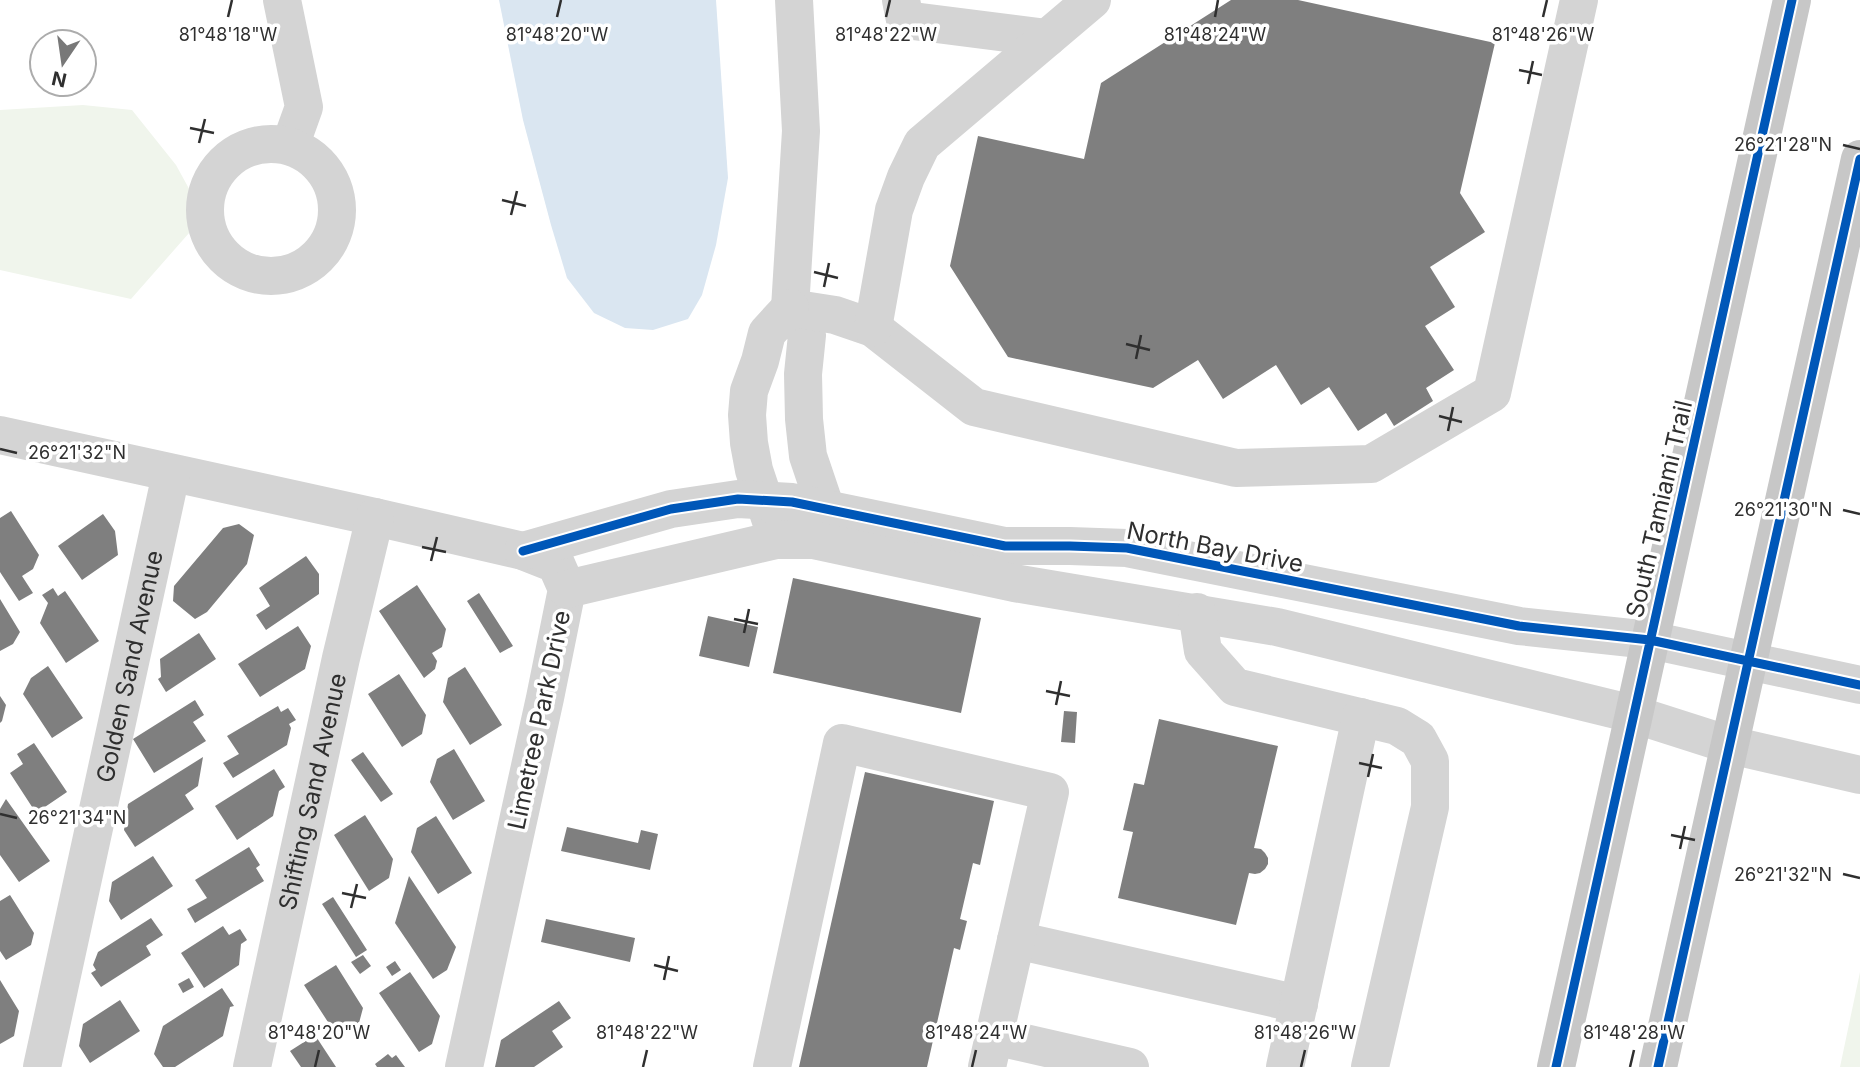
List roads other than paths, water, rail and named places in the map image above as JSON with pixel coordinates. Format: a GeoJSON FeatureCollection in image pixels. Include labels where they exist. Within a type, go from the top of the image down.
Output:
{"type":"FeatureCollection","features":[{"type":"Feature","properties":{"kind":"main road","name":"South Tamiami Trail"},"geometry":{"type":"LineString","coordinates":[[1556,1067],[1792,0]]}},
{"type":"Feature","properties":{"kind":"main road"},"geometry":{"type":"LineString","coordinates":[[1658,1067],[1860,159]]}},
{"type":"Feature","properties":{"kind":"street"},"geometry":{"type":"LineString","coordinates":[[282,0],[304,107],[290,146]]}},
{"type":"Feature","properties":{"kind":"street"},"geometry":{"type":"LineString","coordinates":[[794,0],[801,131],[790,308],[807,335],[803,374],[808,456],[838,545]]}},
{"type":"Feature","properties":{"kind":"street"},"geometry":{"type":"LineString","coordinates":[[901,0],[905,20],[1047,38]]}},
{"type":"Feature","properties":{"kind":"street"},"geometry":{"type":"LineString","coordinates":[[873,328],[894,210],[905,177],[922,144],[1092,0]]}},
{"type":"Feature","properties":{"kind":"street"},"geometry":{"type":"LineString","coordinates":[[790,308],[835,315],[873,328],[974,407],[1236,468],[1371,464],[1492,393],[1579,0]]}},
{"type":"Feature","properties":{"kind":"street"},"geometry":{"type":"LineString","coordinates":[[776,540],[754,470],[747,415],[749,391],[767,333],[790,308]]}},
{"type":"Feature","properties":{"kind":"street","name":"Limetree Park Drive"},"geometry":{"type":"LineString","coordinates":[[0,435],[374,516],[523,551],[556,564],[567,589],[464,1067]]}},
{"type":"Feature","properties":{"kind":"street","name":"Golden Sand Avenue"},"geometry":{"type":"LineString","coordinates":[[42,1067],[172,474]]}},
{"type":"Feature","properties":{"kind":"street","name":"North Bay Drive"},"geometry":{"type":"LineString","coordinates":[[523,551],[686,506],[738,499],[792,502],[1005,547],[1127,548],[1519,626],[1650,640],[1860,685]]}},
{"type":"Feature","properties":{"kind":"street"},"geometry":{"type":"LineString","coordinates":[[686,506],[697,559]]}},
{"type":"Feature","properties":{"kind":"street","name":"Shifting Sand Avenue"},"geometry":{"type":"LineString","coordinates":[[252,1067],[374,516]]}},
{"type":"Feature","properties":{"kind":"street"},"geometry":{"type":"LineString","coordinates":[[567,589],[776,540],[813,540],[1014,583],[1277,627],[1633,714],[1730,745],[1860,775]]}},
{"type":"Feature","properties":{"kind":"street"},"geometry":{"type":"LineString","coordinates":[[1197,612],[1203,651],[1234,687],[1397,726],[1419,739],[1430,761],[1430,807],[1370,1067]]}},
{"type":"Feature","properties":{"kind":"street"},"geometry":{"type":"LineString","coordinates":[[1285,1067],[1362,717]]}},
{"type":"Feature","properties":{"kind":"street"},"geometry":{"type":"LineString","coordinates":[[772,1067],[842,743],[1050,792],[991,1051],[1130,1067]]}},
{"type":"Feature","properties":{"kind":"street"},"geometry":{"type":"LineString","coordinates":[[1016,940],[1299,1004]]}}]}
